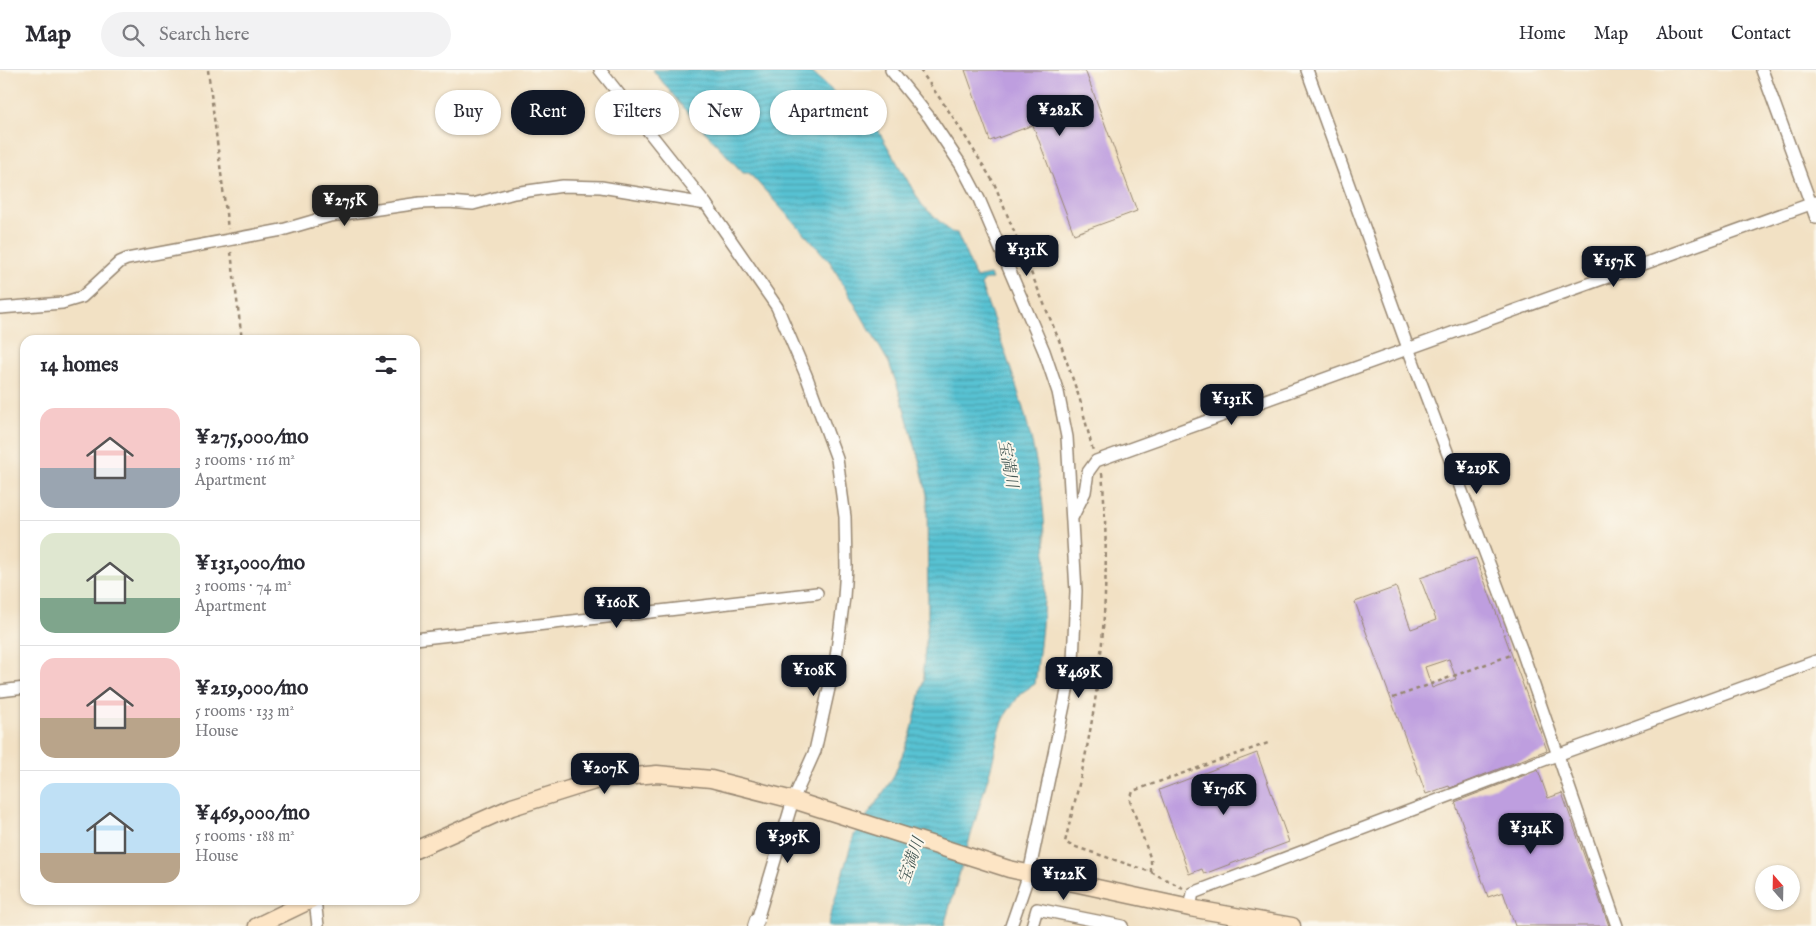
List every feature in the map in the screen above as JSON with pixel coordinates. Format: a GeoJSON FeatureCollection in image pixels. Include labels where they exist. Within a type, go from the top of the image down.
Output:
{"type":"FeatureCollection","features":[{"type":"Feature","properties":{"kind":"main road"},"geometry":{"type":"LineString","coordinates":[[420,848],[512,807],[601,779],[657,774],[711,779],[798,801],[1009,869],[1190,908],[1292,926]]}},
{"type":"Feature","properties":{"kind":"main road"},"geometry":{"type":"LineString","coordinates":[[256,926],[300,905]]}},
{"type":"Feature","properties":{"kind":"street"},"geometry":{"type":"LineString","coordinates":[[600,70],[706,204],[777,307],[806,376],[837,459],[844,508],[846,574],[836,657],[815,751],[756,923]]}},
{"type":"Feature","properties":{"kind":"street"},"geometry":{"type":"LineString","coordinates":[[891,70],[929,117],[979,199],[1044,351],[1058,392],[1067,437],[1076,591],[1074,662],[1030,874],[1011,926]]}},
{"type":"Feature","properties":{"kind":"street"},"geometry":{"type":"LineString","coordinates":[[1307,70],[1408,348],[1522,652],[1617,926]]}},
{"type":"Feature","properties":{"kind":"street"},"geometry":{"type":"LineString","coordinates":[[1762,70],[1813,203],[1816,218]]}},
{"type":"Feature","properties":{"kind":"street"},"geometry":{"type":"LineString","coordinates":[[0,308],[69,301],[82,297],[120,262],[127,259],[282,230],[330,216],[420,203],[450,202],[472,204],[514,193],[563,186],[601,187],[706,204]]}},
{"type":"Feature","properties":{"kind":"street"},"geometry":{"type":"LineString","coordinates":[[1072,519],[1085,492],[1088,472],[1096,461],[1813,203]]}},
{"type":"Feature","properties":{"kind":"street"},"geometry":{"type":"LineString","coordinates":[[420,638],[817,593]]}},
{"type":"Feature","properties":{"kind":"street"},"geometry":{"type":"LineString","coordinates":[[1190,908],[1193,893],[1557,755],[1816,661]]}},
{"type":"Feature","properties":{"kind":"street"},"geometry":{"type":"LineString","coordinates":[[0,691],[20,689]]}},
{"type":"Feature","properties":{"kind":"street"},"geometry":{"type":"LineString","coordinates":[[316,905],[318,926]]}},
{"type":"Feature","properties":{"kind":"street"},"geometry":{"type":"LineString","coordinates":[[1032,926],[1037,909],[1122,926]]}},
{"type":"Feature","properties":{"kind":"path"},"geometry":{"type":"LineString","coordinates":[[208,70],[241,335]]}},
{"type":"Feature","properties":{"kind":"path"},"geometry":{"type":"LineString","coordinates":[[1393,698],[1522,652]]}},
{"type":"Feature","properties":{"kind":"path"},"geometry":{"type":"LineString","coordinates":[[1151,872],[1151,860],[1130,801],[1133,792],[1268,743]]}},
{"type":"Feature","properties":{"kind":"water","name":"宝満川"},"geometry":{"type":"Polygon","coordinates":[[[653,70],[809,70],[832,90],[770,90],[770,135],[881,135],[922,205],[951,232],[957,233],[976,278],[990,275],[992,279],[986,279],[981,285],[1024,412],[1037,464],[1044,514],[1045,587],[1035,684],[1021,693],[1006,714],[999,732],[992,764],[944,926],[827,926],[854,835],[893,778],[911,733],[924,679],[923,668],[928,618],[927,495],[920,463],[898,388],[889,363],[830,262],[749,173],[743,173],[708,135],[760,135],[760,90],[689,90],[689,114],[679,102],[679,90],[669,90],[653,70]]]}},
{"type":"Feature","properties":{"kind":"building"},"geometry":{"type":"Polygon","coordinates":[[[965,70],[1085,70],[1137,211],[1074,234],[1033,125],[990,141],[965,70]]]}},
{"type":"Feature","properties":{"kind":"building"},"geometry":{"type":"Polygon","coordinates":[[[1476,558],[1547,750],[1450,788],[1449,786],[1426,794],[1355,602],[1396,587],[1411,629],[1436,620],[1420,578],[1476,558]],[[1449,659],[1425,667],[1432,688],[1456,679],[1449,659]]]}},
{"type":"Feature","properties":{"kind":"building"},"geometry":{"type":"Polygon","coordinates":[[[1257,753],[1289,842],[1204,874],[1202,869],[1189,874],[1159,790],[1257,753]]]}},
{"type":"Feature","properties":{"kind":"building"},"geometry":{"type":"Polygon","coordinates":[[[1538,770],[1548,798],[1562,793],[1609,926],[1515,926],[1503,892],[1488,897],[1455,802],[1538,770]]]}}]}
